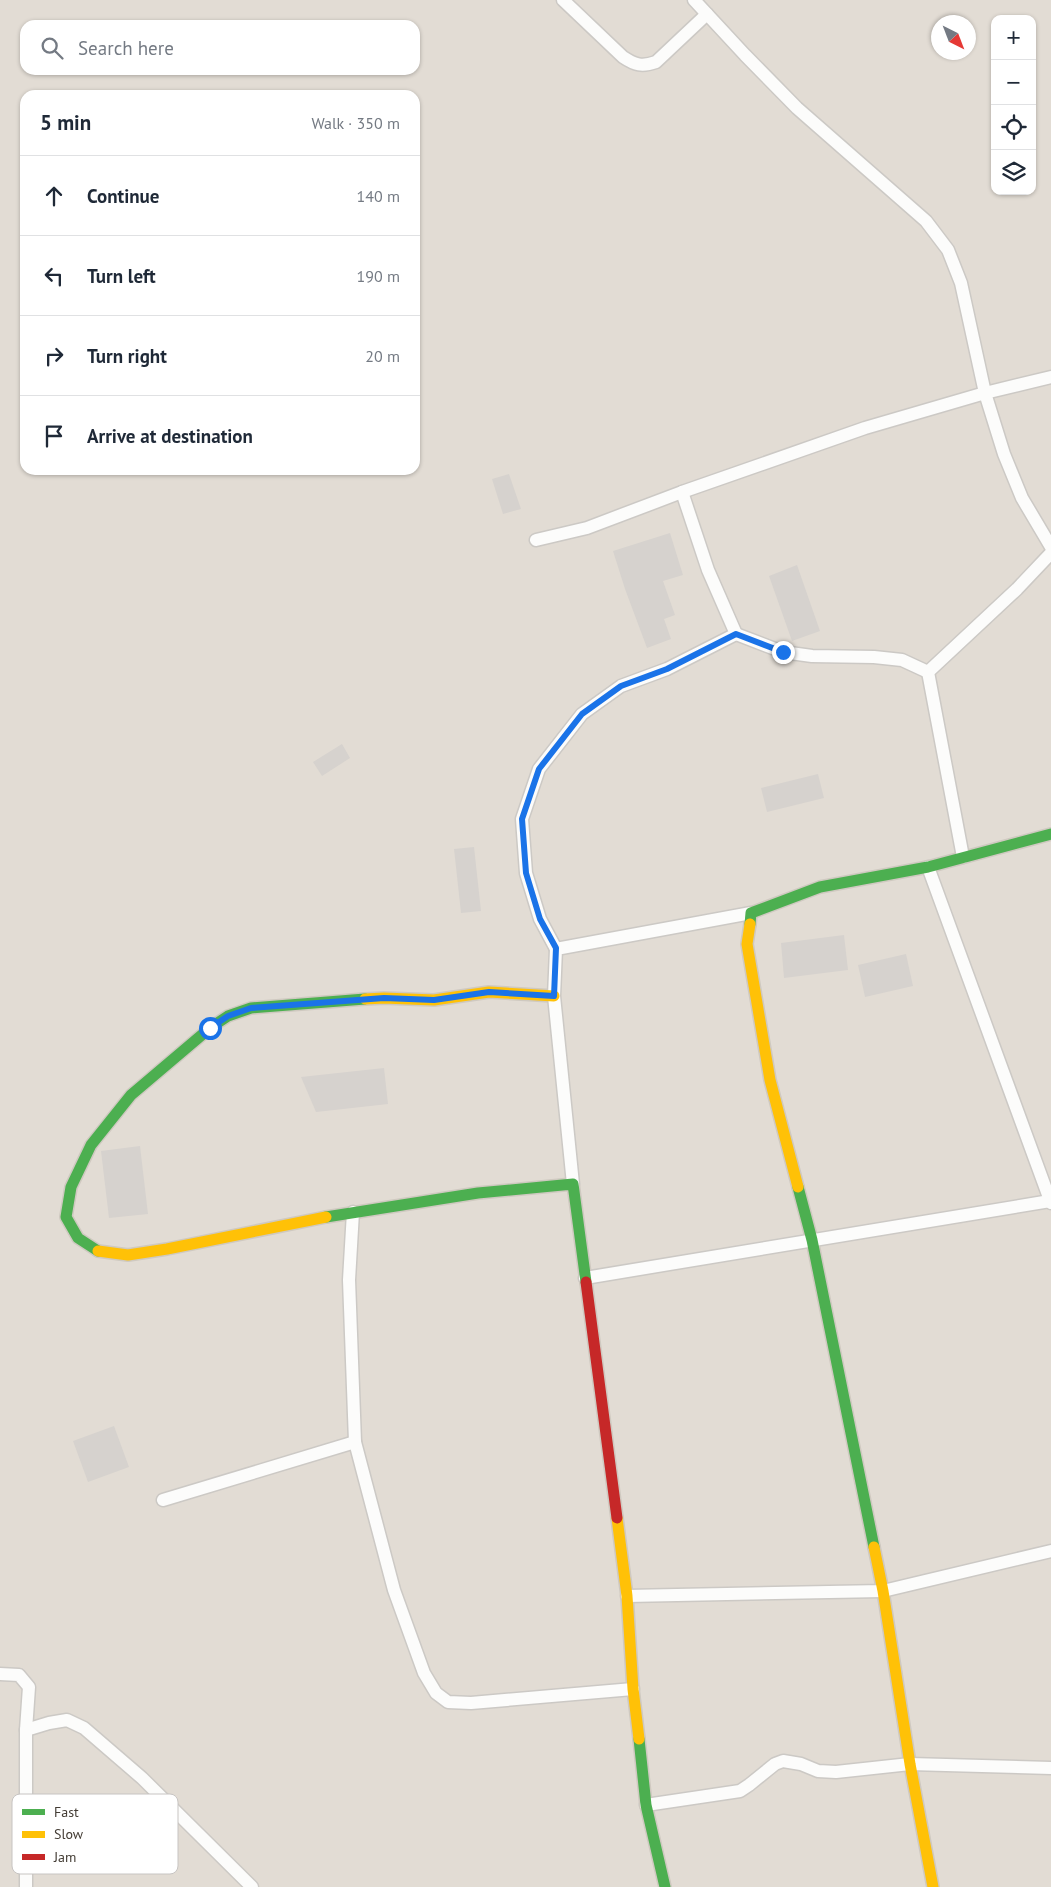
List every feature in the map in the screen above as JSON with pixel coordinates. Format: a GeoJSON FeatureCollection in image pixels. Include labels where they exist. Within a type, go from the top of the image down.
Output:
{"type":"FeatureCollection","features":[{"type":"Feature","properties":{"kind":"street"},"geometry":{"type":"LineString","coordinates":[[562,0],[623,57],[635,64],[646,65],[656,62],[701,5],[797,108],[926,221],[948,250],[961,283],[985,393],[1004,454],[1022,498],[1051,546]]}},
{"type":"Feature","properties":{"kind":"street"},"geometry":{"type":"LineString","coordinates":[[536,540],[587,528],[682,492],[864,428],[985,393],[1051,377]]}},
{"type":"Feature","properties":{"kind":"street"},"geometry":{"type":"LineString","coordinates":[[682,492],[708,570],[736,634],[783,652],[812,656],[874,657],[902,660],[928,672]]}},
{"type":"Feature","properties":{"kind":"street"},"geometry":{"type":"LineString","coordinates":[[928,672],[1016,589],[1051,553]]}},
{"type":"Feature","properties":{"kind":"street"},"geometry":{"type":"LineString","coordinates":[[664,1887],[646,1805],[633,1689],[627,1596],[573,1184],[554,996],[556,948],[540,919],[526,873],[522,819],[539,769],[582,714],[621,686],[667,669],[736,634]]}},
{"type":"Feature","properties":{"kind":"street"},"geometry":{"type":"LineString","coordinates":[[928,672],[963,857]]}},
{"type":"Feature","properties":{"kind":"street"},"geometry":{"type":"LineString","coordinates":[[556,948],[751,913],[820,887],[928,867],[1051,834]]}},
{"type":"Feature","properties":{"kind":"street"},"geometry":{"type":"LineString","coordinates":[[585,1278],[1051,1202],[928,867]]}},
{"type":"Feature","properties":{"kind":"street"},"geometry":{"type":"LineString","coordinates":[[751,913],[747,944],[770,1080],[812,1240],[882,1591],[932,1887]]}},
{"type":"Feature","properties":{"kind":"street"},"geometry":{"type":"LineString","coordinates":[[554,996],[489,992],[434,1000],[384,998],[251,1008],[228,1016],[210,1028],[125,1102],[91,1145],[71,1186],[66,1217],[78,1238],[99,1251],[128,1254],[167,1249],[353,1212],[478,1193],[573,1184]]}},
{"type":"Feature","properties":{"kind":"street"},"geometry":{"type":"LineString","coordinates":[[353,1212],[349,1280],[355,1442],[394,1590],[424,1673],[436,1693],[448,1702],[471,1704],[633,1689]]}},
{"type":"Feature","properties":{"kind":"street"},"geometry":{"type":"LineString","coordinates":[[163,1500],[355,1442]]}},
{"type":"Feature","properties":{"kind":"street"},"geometry":{"type":"LineString","coordinates":[[627,1596],[882,1591],[1051,1551]]}},
{"type":"Feature","properties":{"kind":"street"},"geometry":{"type":"LineString","coordinates":[[0,1674],[19,1675],[29,1687],[26,1730],[26,1794]]}},
{"type":"Feature","properties":{"kind":"street"},"geometry":{"type":"LineString","coordinates":[[26,1730],[66,1720],[84,1728],[158,1794]]}},
{"type":"Feature","properties":{"kind":"street"},"geometry":{"type":"LineString","coordinates":[[646,1805],[740,1791],[775,1764],[783,1761],[801,1764],[818,1771],[836,1772],[910,1764],[1051,1768]]}},
{"type":"Feature","properties":{"kind":"street"},"geometry":{"type":"LineString","coordinates":[[178,1814],[252,1887]]}},
{"type":"Feature","properties":{"kind":"street"},"geometry":{"type":"LineString","coordinates":[[26,1874],[26,1887]]}},
{"type":"Feature","properties":{"kind":"shaded area"},"geometry":{"type":"Polygon","coordinates":[[[0,0],[1051,0],[1051,1887],[0,1887],[0,0]]]}},
{"type":"Feature","properties":{"kind":"building"},"geometry":{"type":"Polygon","coordinates":[[[509,474],[521,509],[503,514],[492,479],[509,474]]]}},
{"type":"Feature","properties":{"kind":"building"},"geometry":{"type":"Polygon","coordinates":[[[670,533],[683,575],[663,581],[675,615],[664,619],[671,639],[647,648],[613,551],[670,533]]]}},
{"type":"Feature","properties":{"kind":"building"},"geometry":{"type":"Polygon","coordinates":[[[797,565],[820,631],[792,641],[769,576],[797,565]]]}},
{"type":"Feature","properties":{"kind":"building"},"geometry":{"type":"Polygon","coordinates":[[[342,744],[350,758],[322,776],[313,762],[342,744]]]}},
{"type":"Feature","properties":{"kind":"building"},"geometry":{"type":"Polygon","coordinates":[[[818,774],[824,798],[767,812],[761,788],[818,774]]]}},
{"type":"Feature","properties":{"kind":"building"},"geometry":{"type":"Polygon","coordinates":[[[474,847],[481,911],[461,913],[454,849],[474,847]]]}},
{"type":"Feature","properties":{"kind":"building"},"geometry":{"type":"Polygon","coordinates":[[[844,935],[848,970],[784,978],[781,943],[844,935]]]}},
{"type":"Feature","properties":{"kind":"building"},"geometry":{"type":"Polygon","coordinates":[[[906,954],[913,986],[865,997],[858,965],[906,954]]]}},
{"type":"Feature","properties":{"kind":"building"},"geometry":{"type":"Polygon","coordinates":[[[384,1068],[388,1104],[316,1112],[301,1077],[384,1068]]]}},
{"type":"Feature","properties":{"kind":"building"},"geometry":{"type":"Polygon","coordinates":[[[140,1146],[148,1214],[109,1218],[101,1151],[140,1146]]]}},
{"type":"Feature","properties":{"kind":"building"},"geometry":{"type":"Polygon","coordinates":[[[114,1426],[129,1467],[88,1482],[73,1441],[114,1426]]]}},
{"type":"Feature","properties":{"kind":"traffic: fast"},"geometry":{"type":"LineString","coordinates":[[750,924],[751,913],[820,887],[928,867],[1051,834]]}},
{"type":"Feature","properties":{"kind":"traffic: fast"},"geometry":{"type":"LineString","coordinates":[[98,1251],[78,1238],[66,1217],[71,1187],[91,1145],[131,1095],[210,1028],[228,1016],[251,1008],[365,999]]}},
{"type":"Feature","properties":{"kind":"traffic: fast"},"geometry":{"type":"LineString","coordinates":[[326,1217],[478,1193],[573,1184],[586,1282]]}},
{"type":"Feature","properties":{"kind":"traffic: fast"},"geometry":{"type":"LineString","coordinates":[[798,1187],[812,1240],[874,1547]]}},
{"type":"Feature","properties":{"kind":"traffic: fast"},"geometry":{"type":"LineString","coordinates":[[639,1739],[646,1805],[665,1887]]}},
{"type":"Feature","properties":{"kind":"traffic: slow"},"geometry":{"type":"LineString","coordinates":[[750,924],[747,944],[770,1080],[798,1187]]}},
{"type":"Feature","properties":{"kind":"traffic: slow"},"geometry":{"type":"LineString","coordinates":[[365,999],[434,1000],[489,992],[554,996]]}},
{"type":"Feature","properties":{"kind":"traffic: slow"},"geometry":{"type":"LineString","coordinates":[[98,1251],[128,1255],[326,1217]]}},
{"type":"Feature","properties":{"kind":"traffic: slow"},"geometry":{"type":"LineString","coordinates":[[617,1518],[627,1596],[633,1689],[639,1739]]}},
{"type":"Feature","properties":{"kind":"traffic: slow"},"geometry":{"type":"LineString","coordinates":[[874,1547],[883,1591],[910,1764],[933,1887]]}},
{"type":"Feature","properties":{"kind":"traffic: jam"},"geometry":{"type":"LineString","coordinates":[[586,1282],[617,1518]]}},
{"type":"Feature","properties":{"kind":"route"},"geometry":{"type":"LineString","coordinates":[[210,1028],[228,1016],[251,1008],[384,998],[434,1000],[489,992],[554,996],[556,948],[540,919],[526,873],[522,819],[539,769],[582,714],[621,686],[667,669],[736,634],[783,652]]}}]}
